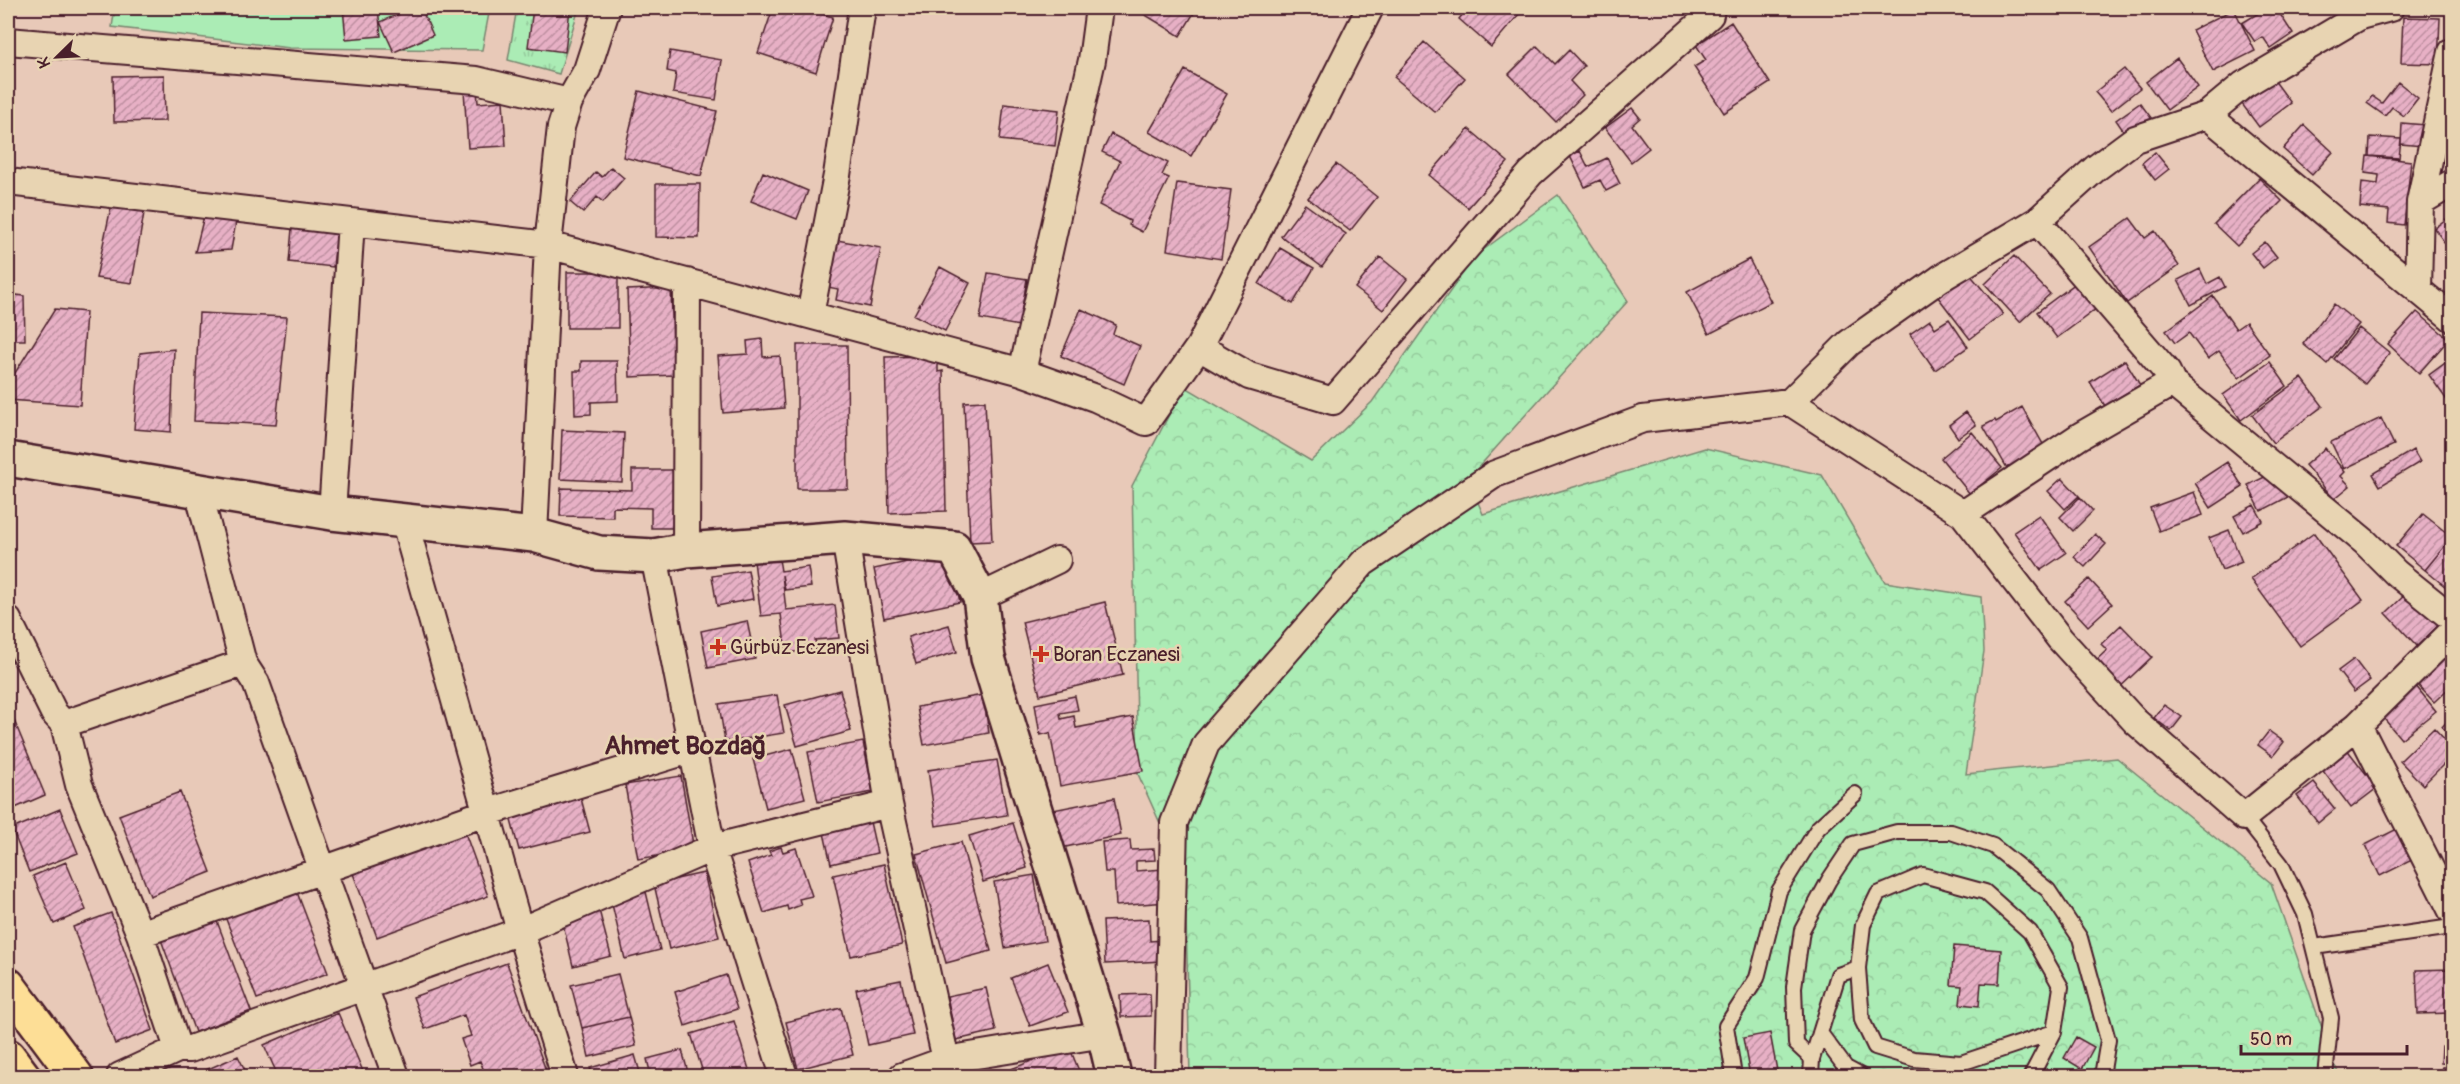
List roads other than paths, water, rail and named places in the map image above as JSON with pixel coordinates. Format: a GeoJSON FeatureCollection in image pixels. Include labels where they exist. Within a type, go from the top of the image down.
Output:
{"type":"FeatureCollection","features":[{"type":"Feature","properties":{"kind":"highway"},"geometry":{"type":"LineString","coordinates":[[8,985],[76,1077]]}},
{"type":"Feature","properties":{"kind":"highway"},"geometry":{"type":"LineString","coordinates":[[8,1056],[23,1077]]}},
{"type":"Feature","properties":{"kind":"street"},"geometry":{"type":"LineString","coordinates":[[534,535],[548,245],[561,127],[569,102],[587,70],[607,8]]}},
{"type":"Feature","properties":{"kind":"street"},"geometry":{"type":"LineString","coordinates":[[810,315],[837,175],[862,8]]}},
{"type":"Feature","properties":{"kind":"street"},"geometry":{"type":"LineString","coordinates":[[1022,372],[1092,60],[1099,8]]}},
{"type":"Feature","properties":{"kind":"street"},"geometry":{"type":"LineString","coordinates":[[8,182],[548,245],[1022,372],[1095,398],[1146,422],[1198,347],[1370,8]]}},
{"type":"Feature","properties":{"kind":"street"},"geometry":{"type":"LineString","coordinates":[[1198,347],[1249,376],[1333,401],[1531,172],[1710,15],[1711,8]]}},
{"type":"Feature","properties":{"kind":"street"},"geometry":{"type":"LineString","coordinates":[[1168,1077],[1174,823],[1206,744],[1363,563],[1495,474],[1643,419],[1790,402],[1849,343],[1941,278],[2037,221],[2096,168],[2135,139],[2207,115],[2243,85],[2358,12],[2390,8]]}},
{"type":"Feature","properties":{"kind":"street"},"geometry":{"type":"LineString","coordinates":[[8,41],[476,80],[569,102]]}},
{"type":"Feature","properties":{"kind":"street"},"geometry":{"type":"LineString","coordinates":[[2418,290],[2420,202],[2452,52]]}},
{"type":"Feature","properties":{"kind":"street"},"geometry":{"type":"LineString","coordinates":[[2207,115],[2452,318]]}},
{"type":"Feature","properties":{"kind":"street"},"geometry":{"type":"LineString","coordinates":[[2420,202],[2452,183]]}},
{"type":"Feature","properties":{"kind":"street"},"geometry":{"type":"LineString","coordinates":[[2037,221],[2167,372],[2172,383],[2365,542],[2396,573],[2452,618]]}},
{"type":"Feature","properties":{"kind":"street"},"geometry":{"type":"LineString","coordinates":[[332,513],[351,222]]}},
{"type":"Feature","properties":{"kind":"street"},"geometry":{"type":"LineString","coordinates":[[686,550],[687,282]]}},
{"type":"Feature","properties":{"kind":"street"},"geometry":{"type":"LineString","coordinates":[[1962,514],[2080,436],[2172,383]]}},
{"type":"Feature","properties":{"kind":"street"},"geometry":{"type":"LineString","coordinates":[[1790,402],[1962,514],[2060,639],[2135,721],[2244,817],[2358,725],[2452,632]]}},
{"type":"Feature","properties":{"kind":"street"},"geometry":{"type":"LineString","coordinates":[[8,459],[332,513],[534,535],[599,553],[654,556],[686,550],[846,538],[954,548],[980,597],[988,658],[1104,1034],[1114,1077]]}},
{"type":"Feature","properties":{"kind":"street"},"geometry":{"type":"LineString","coordinates":[[198,490],[243,663],[256,683],[396,1077]]}},
{"type":"Feature","properties":{"kind":"street"},"geometry":{"type":"LineString","coordinates":[[404,520],[520,931],[565,1077]]}},
{"type":"Feature","properties":{"kind":"street"},"geometry":{"type":"LineString","coordinates":[[846,538],[889,804],[951,1068]]}},
{"type":"Feature","properties":{"kind":"street"},"geometry":{"type":"LineString","coordinates":[[654,556],[712,848],[784,1077]]}},
{"type":"Feature","properties":{"kind":"street"},"geometry":{"type":"LineString","coordinates":[[980,597],[1057,560]]}},
{"type":"Feature","properties":{"kind":"street"},"geometry":{"type":"LineString","coordinates":[[8,620],[54,712],[64,724],[79,785],[140,934],[178,1049]]}},
{"type":"Feature","properties":{"kind":"street"},"geometry":{"type":"LineString","coordinates":[[64,724],[243,663]]}},
{"type":"Feature","properties":{"kind":"street"},"geometry":{"type":"LineString","coordinates":[[2358,725],[2452,911]]}},
{"type":"Feature","properties":{"kind":"street"},"geometry":{"type":"LineString","coordinates":[[140,934],[488,812],[693,749]]}},
{"type":"Feature","properties":{"kind":"street"},"geometry":{"type":"LineString","coordinates":[[120,1077],[178,1049],[190,1049],[520,931],[712,848],[889,804]]}},
{"type":"Feature","properties":{"kind":"street"},"geometry":{"type":"LineString","coordinates":[[902,1077],[1104,1034]]}},
{"type":"Feature","properties":{"kind":"lane"},"geometry":{"type":"LineString","coordinates":[[1734,1077],[1726,1026],[1757,978],[1779,891],[1818,828],[1855,794]]}},
{"type":"Feature","properties":{"kind":"lane"},"geometry":{"type":"LineString","coordinates":[[2244,817],[2281,864],[2305,914],[2331,1018],[2325,1077]]}},
{"type":"Feature","properties":{"kind":"lane"},"geometry":{"type":"LineString","coordinates":[[1812,1059],[1796,1044],[1794,987],[1802,930],[1829,880],[1853,844],[1897,832],[1951,832],[1993,846],[2048,890],[2080,938],[2108,1040],[2102,1077]]}},
{"type":"Feature","properties":{"kind":"lane"},"geometry":{"type":"LineString","coordinates":[[2031,1077],[2054,1032],[2061,987],[2030,932],[1985,892],[1923,875],[1878,894],[1863,925],[1858,968],[1862,1020],[1875,1047],[1914,1059],[1961,1063],[2054,1032]]}},
{"type":"Feature","properties":{"kind":"lane"},"geometry":{"type":"LineString","coordinates":[[2314,947],[2452,927]]}},
{"type":"Feature","properties":{"kind":"lane"},"geometry":{"type":"LineString","coordinates":[[1811,1077],[1812,1059],[1838,975],[1858,968]]}},
{"type":"Feature","properties":{"kind":"lane"},"geometry":{"type":"LineString","coordinates":[[1820,1033],[1846,1068],[1862,1077]]}},
{"type":"Feature","properties":{"kind":"place","name":"Gürbüz Eczanesi"},"geometry":{"type":"Point","coordinates":[718,647]}},
{"type":"Feature","properties":{"kind":"place","name":"Boran Eczanesi"},"geometry":{"type":"Point","coordinates":[1041,654]}},
{"type":"Feature","properties":{"kind":"district","name":"Ahmet Bozdağ"},"geometry":{"type":"Point","coordinates":[685,745]}}]}
